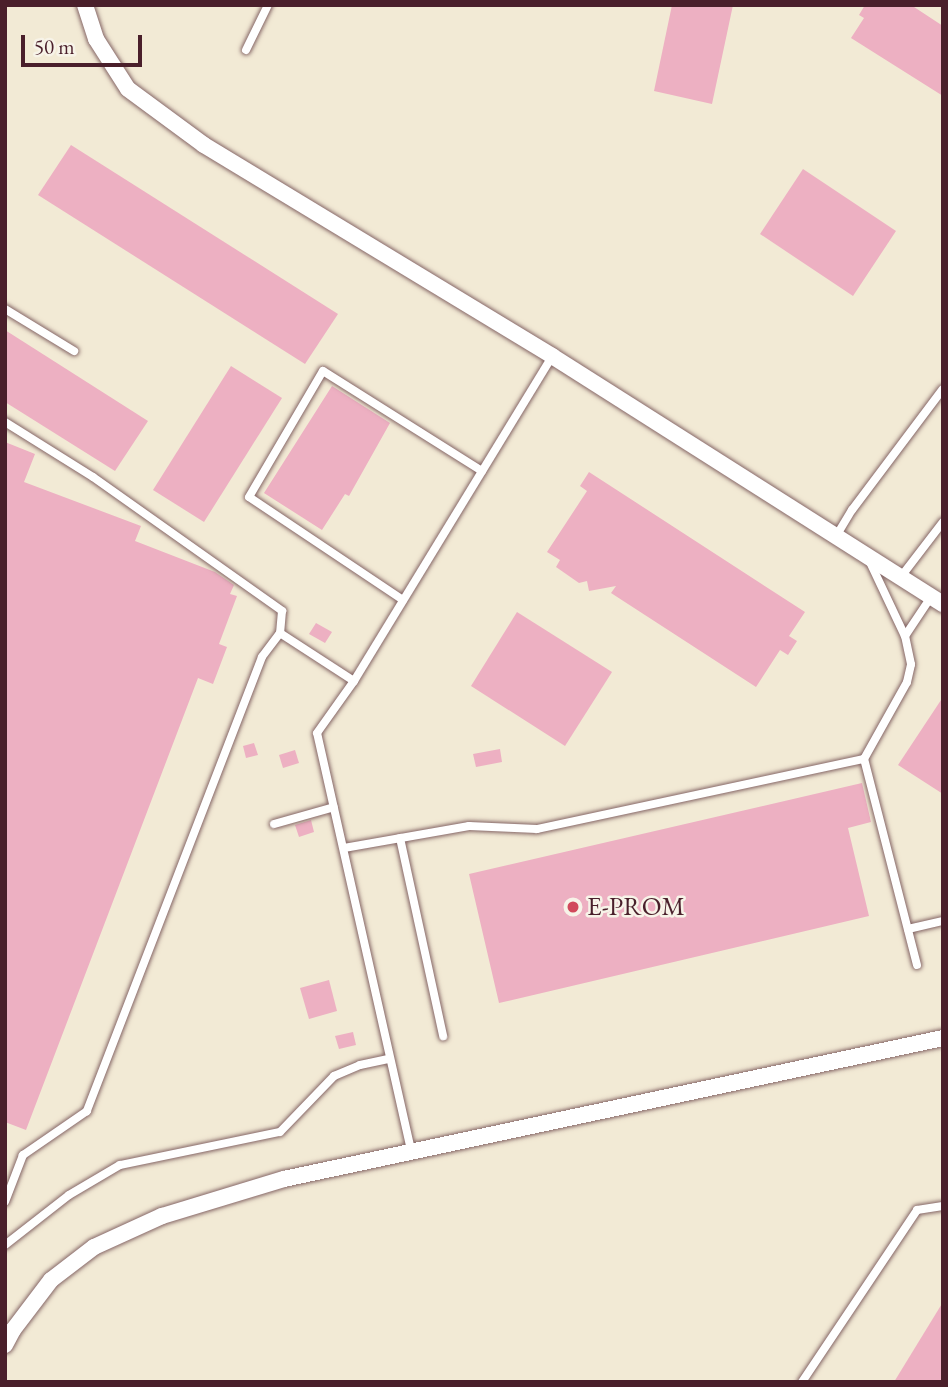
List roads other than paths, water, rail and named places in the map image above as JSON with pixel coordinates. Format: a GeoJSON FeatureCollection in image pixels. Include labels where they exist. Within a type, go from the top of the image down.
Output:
{"type":"FeatureCollection","features":[{"type":"Feature","properties":{"kind":"street"},"geometry":{"type":"LineString","coordinates":[[85,5],[96,39],[128,89],[204,145],[552,356],[937,601]]}},
{"type":"Feature","properties":{"kind":"street"},"geometry":{"type":"LineString","coordinates":[[5,1345],[13,1330],[51,1280],[94,1247],[162,1216],[284,1179],[411,1150],[943,1038]]}},
{"type":"Feature","properties":{"kind":"lane"},"geometry":{"type":"LineString","coordinates":[[246,50],[268,5]]}},
{"type":"Feature","properties":{"kind":"lane"},"geometry":{"type":"LineString","coordinates":[[5,309],[75,351]]}},
{"type":"Feature","properties":{"kind":"lane"},"geometry":{"type":"LineString","coordinates":[[411,1150],[317,733],[354,681],[552,356]]}},
{"type":"Feature","properties":{"kind":"lane"},"geometry":{"type":"LineString","coordinates":[[403,600],[249,497],[323,370],[482,471]]}},
{"type":"Feature","properties":{"kind":"lane"},"geometry":{"type":"LineString","coordinates":[[835,538],[852,510],[943,390]]}},
{"type":"Feature","properties":{"kind":"lane"},"geometry":{"type":"LineString","coordinates":[[5,422],[93,477],[282,611],[280,634],[262,657],[87,1111],[23,1155],[5,1202]]}},
{"type":"Feature","properties":{"kind":"lane"},"geometry":{"type":"LineString","coordinates":[[899,579],[943,522]]}},
{"type":"Feature","properties":{"kind":"lane"},"geometry":{"type":"LineString","coordinates":[[869,560],[905,636],[911,664],[907,682],[864,759],[917,965]]}},
{"type":"Feature","properties":{"kind":"lane"},"geometry":{"type":"LineString","coordinates":[[905,636],[937,601]]}},
{"type":"Feature","properties":{"kind":"lane"},"geometry":{"type":"LineString","coordinates":[[280,634],[354,681]]}},
{"type":"Feature","properties":{"kind":"lane"},"geometry":{"type":"LineString","coordinates":[[344,848],[469,826],[537,829],[864,759]]}},
{"type":"Feature","properties":{"kind":"lane"},"geometry":{"type":"LineString","coordinates":[[274,824],[334,807]]}},
{"type":"Feature","properties":{"kind":"lane"},"geometry":{"type":"LineString","coordinates":[[400,838],[443,1036]]}},
{"type":"Feature","properties":{"kind":"lane"},"geometry":{"type":"LineString","coordinates":[[908,929],[943,921]]}},
{"type":"Feature","properties":{"kind":"lane"},"geometry":{"type":"LineString","coordinates":[[5,1245],[69,1195],[120,1165],[280,1132],[334,1076],[360,1065],[389,1059]]}},
{"type":"Feature","properties":{"kind":"lane"},"geometry":{"type":"LineString","coordinates":[[802,1382],[917,1210],[943,1206]]}},
{"type":"Feature","properties":{"kind":"place","name":"E-PROM"},"geometry":{"type":"Point","coordinates":[573,907]}}]}
